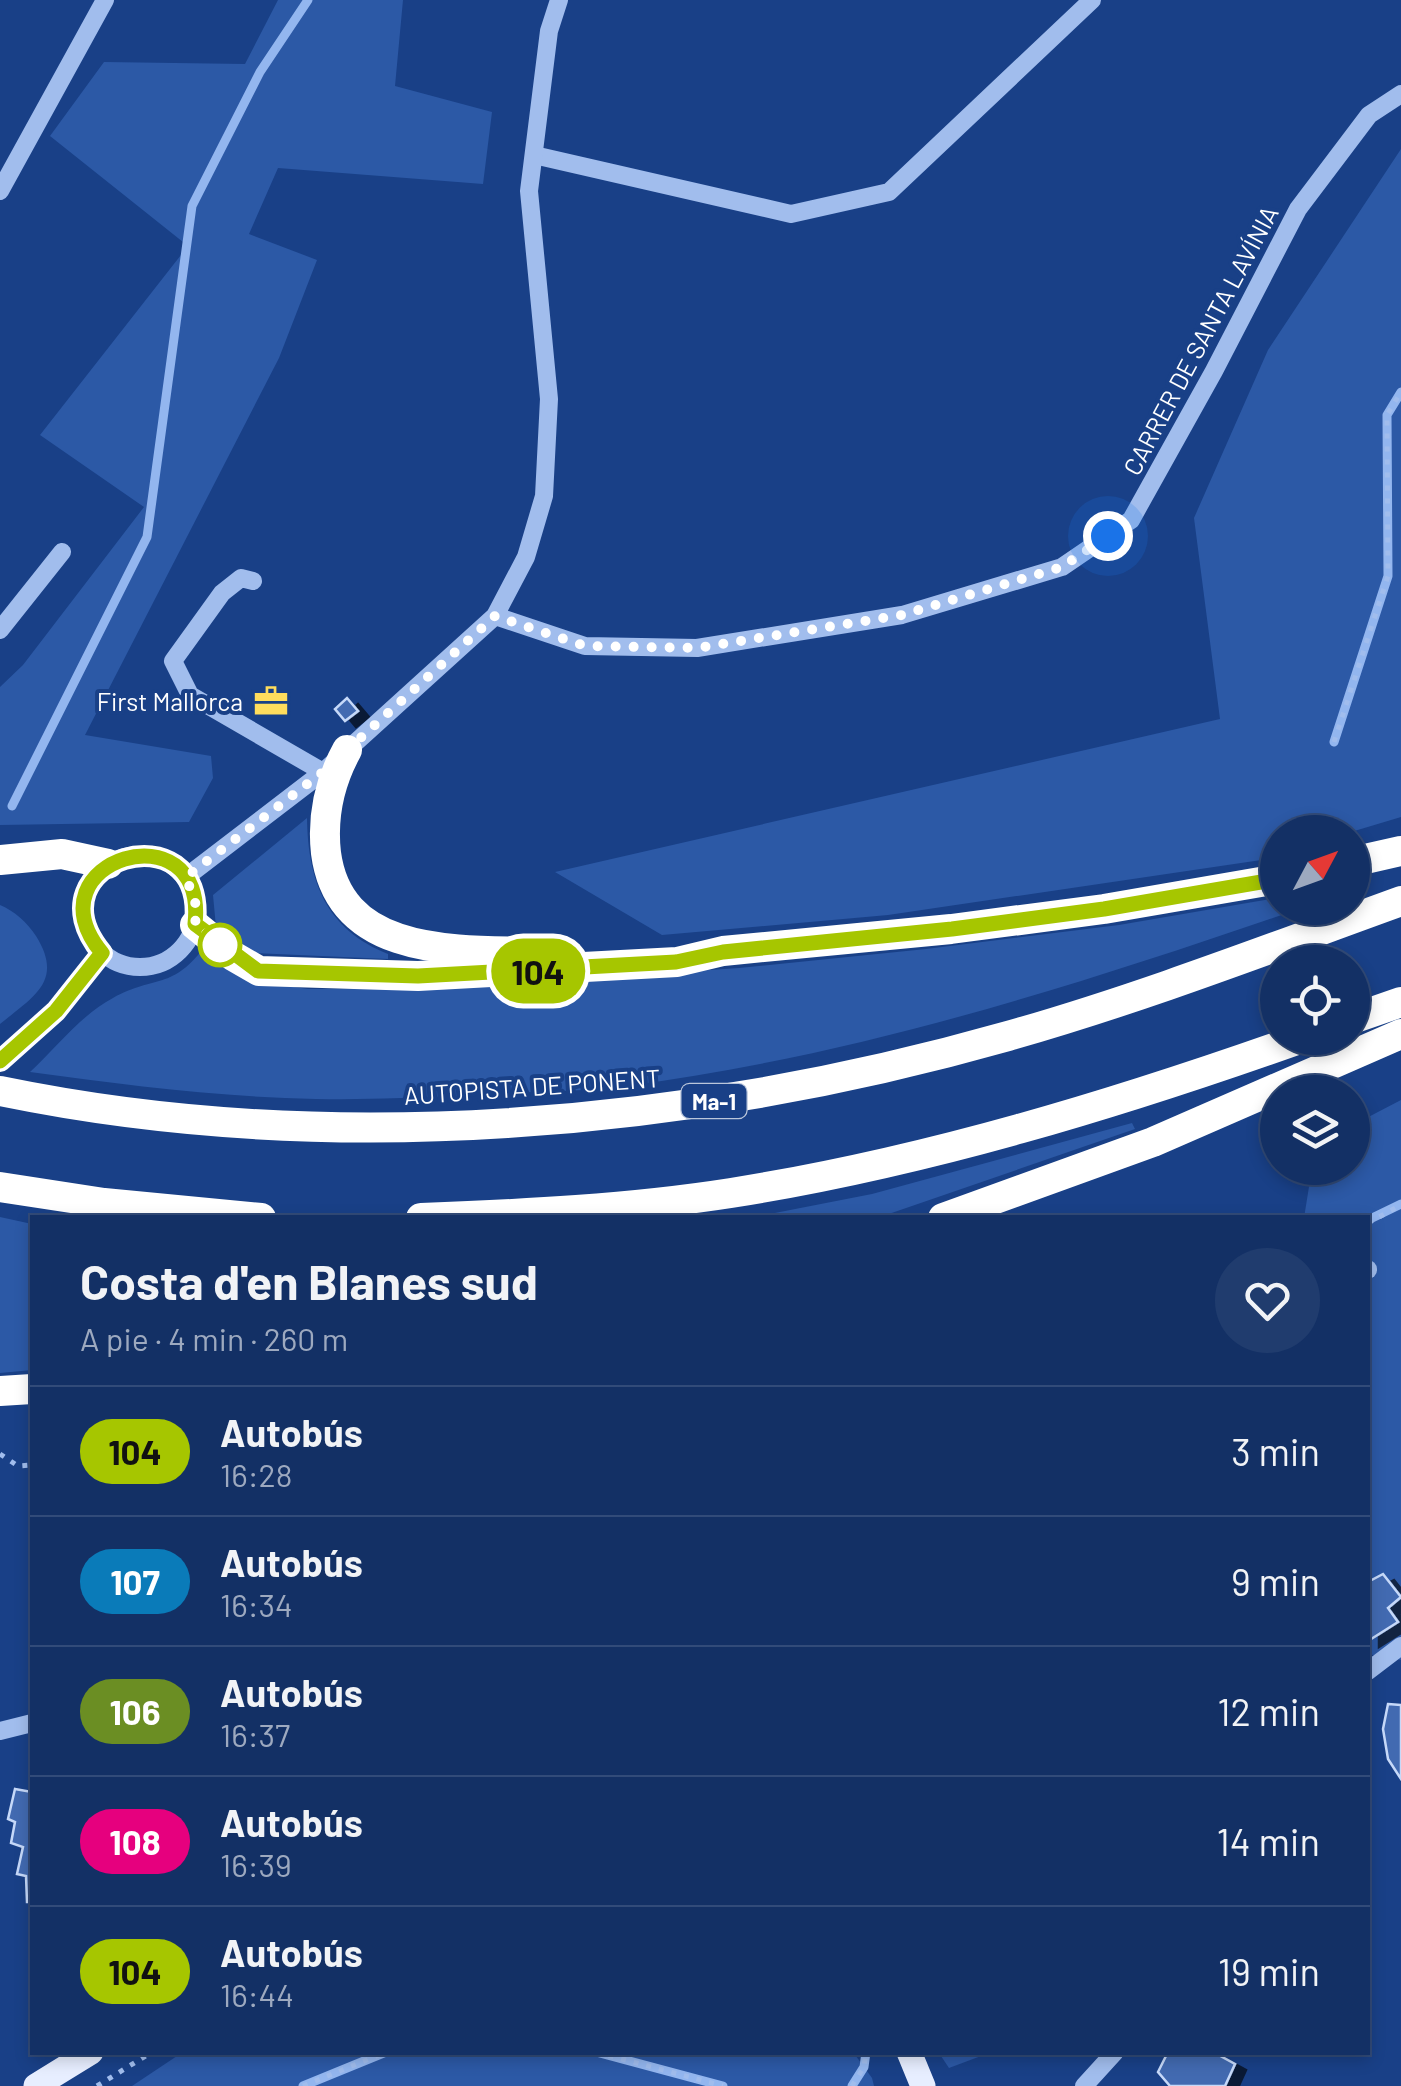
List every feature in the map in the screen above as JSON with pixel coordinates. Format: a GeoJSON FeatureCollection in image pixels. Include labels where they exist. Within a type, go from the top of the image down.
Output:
{"type":"FeatureCollection","features":[{"type":"Feature","properties":{"kind":"highway"},"geometry":{"type":"LineString","coordinates":[[348,750],[337,768],[329,796],[325,842],[328,865],[343,901],[360,919],[386,935],[438,947],[496,951],[564,953],[675,948],[723,952]]}},
{"type":"Feature","properties":{"kind":"highway"},"geometry":{"type":"LineString","coordinates":[[1370,858],[1401,851]]}},
{"type":"Feature","properties":{"kind":"highway"},"geometry":{"type":"LineString","coordinates":[[0,860],[62,854],[108,864]]}},
{"type":"Feature","properties":{"kind":"highway"},"geometry":{"type":"LineString","coordinates":[[195,924],[258,971],[436,976],[676,962],[723,952],[1104,909],[1260,882]]}},
{"type":"Feature","properties":{"kind":"highway","name":"AUTOPISTA DE PONENT"},"geometry":{"type":"LineString","coordinates":[[0,1091],[162,1115],[335,1126],[510,1123],[666,1108],[846,1076],[990,1041],[1218,969],[1401,901]]}},
{"type":"Feature","properties":{"kind":"highway"},"geometry":{"type":"LineString","coordinates":[[1370,1013],[1401,1002]]}},
{"type":"Feature","properties":{"kind":"highway"},"geometry":{"type":"LineString","coordinates":[[951,1215],[1153,1142],[1401,1034]]}},
{"type":"Feature","properties":{"kind":"highway"},"geometry":{"type":"LineString","coordinates":[[496,1215],[570,1212],[803,1181],[1032,1125],[1260,1052]]}},
{"type":"Feature","properties":{"kind":"highway"},"geometry":{"type":"LineString","coordinates":[[0,1188],[230,1215]]}},
{"type":"Feature","properties":{"kind":"highway"},"geometry":{"type":"LineString","coordinates":[[0,1391],[30,1389]]}},
{"type":"Feature","properties":{"kind":"main road"},"geometry":{"type":"LineString","coordinates":[[36,2086],[86,2055]]}},
{"type":"Feature","properties":{"kind":"street"},"geometry":{"type":"LineString","coordinates":[[0,191],[105,0]]}},
{"type":"Feature","properties":{"kind":"street"},"geometry":{"type":"LineString","coordinates":[[186,877],[323,772],[495,616],[526,557],[544,496],[548,400],[529,191],[549,31],[559,0]]}},
{"type":"Feature","properties":{"kind":"street"},"geometry":{"type":"LineString","coordinates":[[534,155],[791,214],[889,192],[1092,0]]}},
{"type":"Feature","properties":{"kind":"street","name":"CARRER DE SANTA LAVÍNIA"},"geometry":{"type":"LineString","coordinates":[[495,616],[585,646],[697,648],[902,615],[1062,567],[1131,520],[1298,209],[1369,116],[1401,94]]}},
{"type":"Feature","properties":{"kind":"street"},"geometry":{"type":"LineString","coordinates":[[0,630],[62,552]]}},
{"type":"Feature","properties":{"kind":"street"},"geometry":{"type":"LineString","coordinates":[[253,581],[241,578],[222,593],[173,660],[190,695],[323,772]]}},
{"type":"Feature","properties":{"kind":"street"},"geometry":{"type":"LineString","coordinates":[[141,854],[174,865],[186,877],[197,908],[195,924],[188,942],[174,957],[138,968],[102,953],[92,940],[84,907],[96,876],[108,864],[141,854]]}},
{"type":"Feature","properties":{"kind":"street"},"geometry":{"type":"LineString","coordinates":[[0,1062],[45,1021],[102,953]]}},
{"type":"Feature","properties":{"kind":"street"},"geometry":{"type":"LineString","coordinates":[[1370,1669],[1401,1646]]}},
{"type":"Feature","properties":{"kind":"street"},"geometry":{"type":"LineString","coordinates":[[0,1731],[30,1724]]}},
{"type":"Feature","properties":{"kind":"street"},"geometry":{"type":"LineString","coordinates":[[1084,2086],[1112,2055]]}},
{"type":"Feature","properties":{"kind":"path"},"geometry":{"type":"LineString","coordinates":[[1334,742],[1388,576],[1386,415],[1401,392]]}},
{"type":"Feature","properties":{"kind":"path"},"geometry":{"type":"LineString","coordinates":[[1370,1222],[1401,1206]]}},
{"type":"Feature","properties":{"kind":"path"},"geometry":{"type":"LineString","coordinates":[[0,1454],[18,1466],[30,1466]]}},
{"type":"Feature","properties":{"kind":"path"},"geometry":{"type":"LineString","coordinates":[[97,2086],[147,2055]]}},
{"type":"Feature","properties":{"kind":"path"},"geometry":{"type":"LineString","coordinates":[[303,2086],[379,2055]]}},
{"type":"Feature","properties":{"kind":"path"},"geometry":{"type":"LineString","coordinates":[[607,2055],[723,2086]]}},
{"type":"Feature","properties":{"kind":"path"},"geometry":{"type":"LineString","coordinates":[[852,2086],[864,2067],[866,2055]]}},
{"type":"Feature","properties":{"kind":"shaded area"},"geometry":{"type":"Polygon","coordinates":[[[278,0],[403,0],[395,86],[492,112],[483,184],[278,168],[249,234],[317,260],[279,358],[85,735],[211,756],[213,778],[189,822],[0,825],[0,687],[23,665],[144,507],[40,435],[188,246],[50,136],[104,62],[245,64],[278,0]]]}},
{"type":"Feature","properties":{"kind":"shaded area"},"geometry":{"type":"Polygon","coordinates":[[[1401,149],[1401,817],[1370,826],[1370,815],[1260,815],[1260,860],[888,915],[662,935],[555,872],[1220,719],[1194,518],[1268,350],[1401,149]]]}},
{"type":"Feature","properties":{"kind":"shaded area"},"geometry":{"type":"Polygon","coordinates":[[[307,818],[311,863],[325,901],[349,931],[388,954],[388,959],[252,953],[216,927],[213,895],[307,818]]]}},
{"type":"Feature","properties":{"kind":"shaded area"},"geometry":{"type":"Polygon","coordinates":[[[1260,901],[1260,922],[1052,990],[883,1037],[712,1073],[625,1086],[439,1097],[316,1099],[208,1093],[30,1072],[102,1005],[128,991],[173,976],[207,944],[253,981],[308,989],[427,989],[739,968],[1119,925],[1260,901]]]}},
{"type":"Feature","properties":{"kind":"shaded area"},"geometry":{"type":"Polygon","coordinates":[[[0,905],[33,931],[47,965],[46,976],[34,996],[0,1024],[0,905]]]}},
{"type":"Feature","properties":{"kind":"shaded area"},"geometry":{"type":"Polygon","coordinates":[[[1401,1100],[1401,1660],[1370,1654],[1370,1215],[1304,1215],[1309,1185],[1370,1185],[1370,1116],[1401,1100]]]}},
{"type":"Feature","properties":{"kind":"shaded area"},"geometry":{"type":"Polygon","coordinates":[[[1132,1123],[1135,1129],[886,1215],[765,1215],[872,1194],[1132,1123]]]}},
{"type":"Feature","properties":{"kind":"shaded area"},"geometry":{"type":"Polygon","coordinates":[[[0,1217],[30,1224],[30,1370],[0,1373],[0,1217]]]}},
{"type":"Feature","properties":{"kind":"shaded area"},"geometry":{"type":"Polygon","coordinates":[[[178,2055],[855,2055],[874,2086],[132,2086],[178,2055]]]}},
{"type":"Feature","properties":{"kind":"shaded area"},"geometry":{"type":"Polygon","coordinates":[[[940,2055],[984,2055],[949,2068],[940,2055]]]}},
{"type":"Feature","properties":{"kind":"building"},"geometry":{"type":"Polygon","coordinates":[[[347,698],[358,711],[345,721],[335,709],[347,698]]]}},
{"type":"Feature","properties":{"kind":"building"},"geometry":{"type":"Polygon","coordinates":[[[1383,1574],[1401,1597],[1388,1608],[1398,1622],[1370,1640],[1370,1581],[1383,1574]]]}},
{"type":"Feature","properties":{"kind":"building"},"geometry":{"type":"Polygon","coordinates":[[[1388,1704],[1401,1705],[1401,1779],[1388,1759],[1383,1729],[1388,1704]]]}},
{"type":"Feature","properties":{"kind":"building"},"geometry":{"type":"Polygon","coordinates":[[[15,1789],[30,1792],[30,1902],[26,1876],[17,1874],[23,1847],[11,1843],[15,1822],[8,1819],[15,1789]]]}},
{"type":"Feature","properties":{"kind":"building"},"geometry":{"type":"Polygon","coordinates":[[[1166,2055],[1218,2055],[1235,2064],[1225,2086],[1170,2086],[1158,2072],[1166,2055]]]}},
{"type":"Feature","properties":{"kind":"waterway"},"geometry":{"type":"LineString","coordinates":[[12,806],[147,537],[192,206],[260,72],[308,0]]}},
{"type":"Feature","properties":{"kind":"waterway"},"geometry":{"type":"LineString","coordinates":[[1334,742],[1388,576],[1387,415],[1401,392]]}},
{"type":"Feature","properties":{"kind":"waterway"},"geometry":{"type":"LineString","coordinates":[[1370,1219],[1401,1204]]}},
{"type":"Feature","properties":{"kind":"waterway"},"geometry":{"type":"LineString","coordinates":[[303,2086],[379,2055]]}},
{"type":"Feature","properties":{"kind":"waterway"},"geometry":{"type":"LineString","coordinates":[[607,2055],[723,2086]]}},
{"type":"Feature","properties":{"kind":"waterway"},"geometry":{"type":"LineString","coordinates":[[852,2086],[864,2067],[866,2055]]}},
{"type":"Feature","properties":{"kind":"bus line","name":"104"},"geometry":{"type":"LineString","coordinates":[[0,1061],[56,1011],[102,953],[85,924],[84,907],[96,876],[108,864],[141,854],[174,865],[186,877],[194,892],[195,924],[258,971],[418,976],[676,962],[723,952],[1104,909],[1260,882]]}},
{"type":"Feature","properties":{"kind":"place","name":"First Mallorca"},"geometry":{"type":"Point","coordinates":[271,701]}},
{"type":"Feature","properties":{"kind":"route"},"geometry":{"type":"LineString","coordinates":[[220,945],[195,924],[194,892],[186,877],[323,772],[495,616],[585,646],[697,648],[902,615],[1062,567],[1108,536]]}}]}
